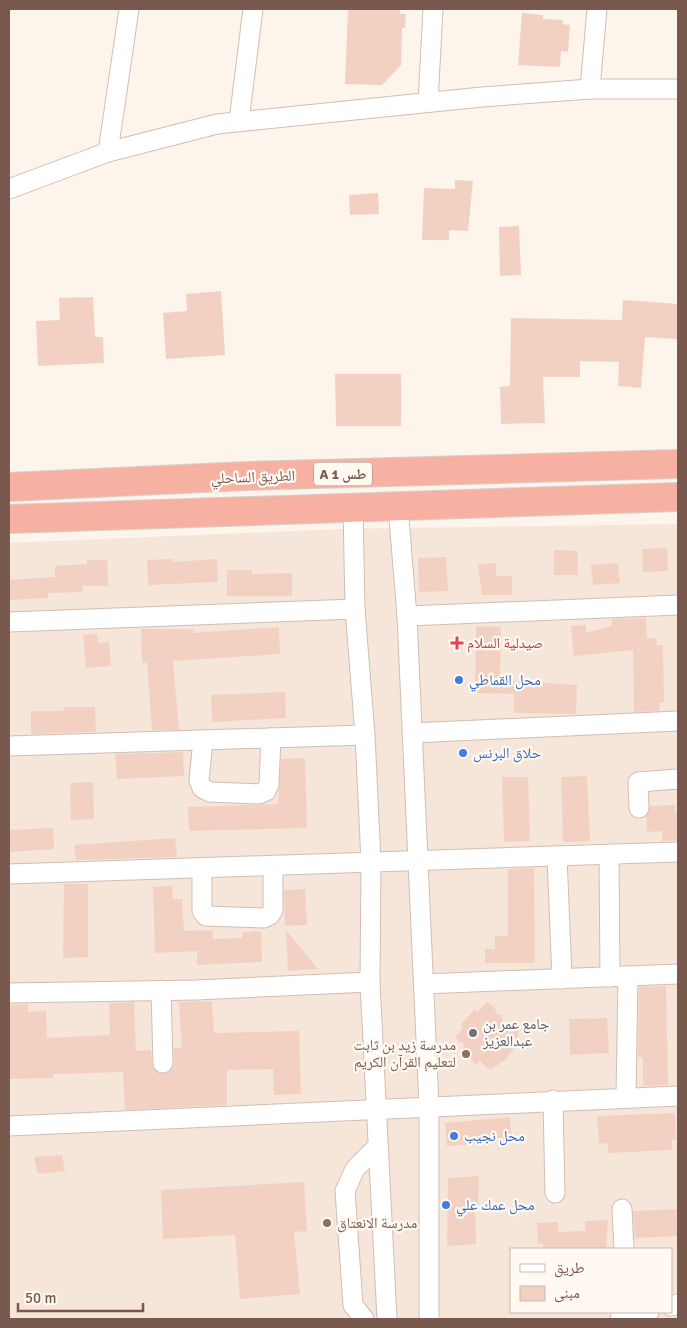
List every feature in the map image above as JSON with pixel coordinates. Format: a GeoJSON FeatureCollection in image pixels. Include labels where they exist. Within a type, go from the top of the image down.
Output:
{"type":"FeatureCollection","features":[{"type":"Feature","properties":{"kind":"highway","name":"الطريق الساحلي"},"geometry":{"type":"LineString","coordinates":[[9,487],[256,476],[678,464]]}},
{"type":"Feature","properties":{"kind":"highway","name":"A 1 طس"},"geometry":{"type":"LineString","coordinates":[[9,519],[678,498]]}},
{"type":"Feature","properties":{"kind":"street"},"geometry":{"type":"LineString","coordinates":[[108,152],[128,9]]}},
{"type":"Feature","properties":{"kind":"street"},"geometry":{"type":"LineString","coordinates":[[239,121],[253,9]]}},
{"type":"Feature","properties":{"kind":"street"},"geometry":{"type":"LineString","coordinates":[[428,102],[433,9]]}},
{"type":"Feature","properties":{"kind":"street"},"geometry":{"type":"LineString","coordinates":[[590,89],[597,9]]}},
{"type":"Feature","properties":{"kind":"street"},"geometry":{"type":"LineString","coordinates":[[9,189],[108,152],[217,124],[370,110],[428,102],[590,89],[678,88]]}},
{"type":"Feature","properties":{"kind":"street"},"geometry":{"type":"LineString","coordinates":[[398,506],[407,616],[429,1106],[429,1319]]}},
{"type":"Feature","properties":{"kind":"street"},"geometry":{"type":"LineString","coordinates":[[353,507],[355,609],[365,734],[371,862],[370,982],[386,1319]]}},
{"type":"Feature","properties":{"kind":"street"},"geometry":{"type":"LineString","coordinates":[[407,616],[678,605]]}},
{"type":"Feature","properties":{"kind":"street"},"geometry":{"type":"LineString","coordinates":[[9,622],[355,609]]}},
{"type":"Feature","properties":{"kind":"street"},"geometry":{"type":"LineString","coordinates":[[412,733],[678,722]]}},
{"type":"Feature","properties":{"kind":"street"},"geometry":{"type":"LineString","coordinates":[[9,746],[365,734]]}},
{"type":"Feature","properties":{"kind":"street"},"geometry":{"type":"LineString","coordinates":[[203,740],[199,780],[202,788],[210,792],[259,794],[266,791],[269,784],[271,738]]}},
{"type":"Feature","properties":{"kind":"street"},"geometry":{"type":"LineString","coordinates":[[639,808],[638,782],[678,780]]}},
{"type":"Feature","properties":{"kind":"street"},"geometry":{"type":"LineString","coordinates":[[9,874],[678,852]]}},
{"type":"Feature","properties":{"kind":"street"},"geometry":{"type":"LineString","coordinates":[[609,854],[626,1097]]}},
{"type":"Feature","properties":{"kind":"street"},"geometry":{"type":"LineString","coordinates":[[557,856],[562,979]]}},
{"type":"Feature","properties":{"kind":"street"},"geometry":{"type":"LineString","coordinates":[[202,868],[202,911],[206,916],[264,918],[274,910],[273,865]]}},
{"type":"Feature","properties":{"kind":"street"},"geometry":{"type":"LineString","coordinates":[[424,984],[678,974]]}},
{"type":"Feature","properties":{"kind":"street"},"geometry":{"type":"LineString","coordinates":[[9,993],[161,990],[370,982]]}},
{"type":"Feature","properties":{"kind":"street"},"geometry":{"type":"LineString","coordinates":[[161,990],[163,1063]]}},
{"type":"Feature","properties":{"kind":"street"},"geometry":{"type":"LineString","coordinates":[[9,1126],[553,1100],[678,1096]]}},
{"type":"Feature","properties":{"kind":"street"},"geometry":{"type":"LineString","coordinates":[[553,1100],[554,1193]]}},
{"type":"Feature","properties":{"kind":"street"},"geometry":{"type":"LineString","coordinates":[[364,1319],[352,1305],[345,1191],[355,1169],[378,1146]]}},
{"type":"Feature","properties":{"kind":"street"},"geometry":{"type":"LineString","coordinates":[[622,1209],[624,1248]]}},
{"type":"Feature","properties":{"kind":"street"},"geometry":{"type":"LineString","coordinates":[[625,1316],[643,1313]]}},
{"type":"Feature","properties":{"kind":"shaded area"},"geometry":{"type":"Polygon","coordinates":[[[678,524],[678,1319],[9,1319],[9,543],[341,529],[678,524]]]}},
{"type":"Feature","properties":{"kind":"building"},"geometry":{"type":"Polygon","coordinates":[[[348,9],[400,9],[400,14],[406,14],[405,28],[402,28],[401,65],[382,85],[345,84],[348,9]]]}},
{"type":"Feature","properties":{"kind":"building"},"geometry":{"type":"Polygon","coordinates":[[[522,13],[543,15],[543,19],[563,20],[562,24],[570,25],[568,52],[561,51],[560,67],[518,65],[522,13]]]}},
{"type":"Feature","properties":{"kind":"building"},"geometry":{"type":"Polygon","coordinates":[[[455,180],[473,181],[468,231],[449,230],[449,240],[422,240],[424,188],[455,189],[455,180]]]}},
{"type":"Feature","properties":{"kind":"building"},"geometry":{"type":"Polygon","coordinates":[[[378,193],[379,214],[350,215],[349,195],[378,193]]]}},
{"type":"Feature","properties":{"kind":"building"},"geometry":{"type":"Polygon","coordinates":[[[519,226],[521,275],[500,276],[499,227],[519,226]]]}},
{"type":"Feature","properties":{"kind":"building"},"geometry":{"type":"Polygon","coordinates":[[[221,291],[225,355],[166,359],[163,313],[187,311],[186,294],[221,291]]]}},
{"type":"Feature","properties":{"kind":"building"},"geometry":{"type":"Polygon","coordinates":[[[93,297],[95,337],[103,337],[104,363],[38,366],[36,321],[60,320],[59,298],[93,297]]]}},
{"type":"Feature","properties":{"kind":"building"},"geometry":{"type":"Polygon","coordinates":[[[623,300],[678,304],[678,339],[645,337],[641,388],[618,386],[619,362],[580,361],[580,377],[543,377],[545,423],[501,424],[500,387],[510,386],[511,318],[622,320],[623,300]]]}},
{"type":"Feature","properties":{"kind":"building"},"geometry":{"type":"Polygon","coordinates":[[[335,374],[401,374],[401,426],[336,426],[335,374]]]}},
{"type":"Feature","properties":{"kind":"building"},"geometry":{"type":"Polygon","coordinates":[[[667,548],[668,571],[643,572],[642,549],[667,548]]]}},
{"type":"Feature","properties":{"kind":"building"},"geometry":{"type":"Polygon","coordinates":[[[554,550],[578,551],[578,575],[554,575],[554,550]]]}},
{"type":"Feature","properties":{"kind":"building"},"geometry":{"type":"Polygon","coordinates":[[[446,557],[448,591],[419,592],[418,558],[446,557]]]}},
{"type":"Feature","properties":{"kind":"building"},"geometry":{"type":"Polygon","coordinates":[[[173,559],[173,562],[217,559],[218,582],[148,585],[147,560],[173,559]]]}},
{"type":"Feature","properties":{"kind":"building"},"geometry":{"type":"Polygon","coordinates":[[[87,560],[107,560],[108,586],[83,586],[83,592],[48,593],[48,598],[9,600],[9,580],[55,577],[55,566],[87,564],[87,560]]]}},
{"type":"Feature","properties":{"kind":"building"},"geometry":{"type":"Polygon","coordinates":[[[496,563],[496,576],[512,576],[512,595],[482,595],[478,564],[496,563]]]}},
{"type":"Feature","properties":{"kind":"building"},"geometry":{"type":"Polygon","coordinates":[[[618,563],[620,583],[593,585],[591,565],[618,563]]]}},
{"type":"Feature","properties":{"kind":"building"},"geometry":{"type":"Polygon","coordinates":[[[227,570],[252,570],[252,574],[292,573],[292,596],[227,596],[227,570]]]}},
{"type":"Feature","properties":{"kind":"building"},"geometry":{"type":"Polygon","coordinates":[[[646,618],[647,638],[656,638],[657,645],[663,645],[664,703],[659,703],[660,711],[634,712],[633,650],[574,656],[571,626],[586,625],[586,633],[611,626],[612,619],[646,618]]]}},
{"type":"Feature","properties":{"kind":"building"},"geometry":{"type":"Polygon","coordinates":[[[476,626],[501,627],[500,680],[577,685],[576,714],[514,713],[514,694],[475,693],[476,626]]]}},
{"type":"Feature","properties":{"kind":"building"},"geometry":{"type":"Polygon","coordinates":[[[279,627],[280,654],[173,661],[179,730],[152,730],[147,663],[142,663],[141,629],[193,629],[193,633],[279,627]]]}},
{"type":"Feature","properties":{"kind":"building"},"geometry":{"type":"Polygon","coordinates":[[[97,634],[98,643],[109,642],[111,666],[86,668],[83,635],[97,634]]]}},
{"type":"Feature","properties":{"kind":"building"},"geometry":{"type":"Polygon","coordinates":[[[285,692],[286,718],[212,722],[211,695],[285,692]]]}},
{"type":"Feature","properties":{"kind":"building"},"geometry":{"type":"Polygon","coordinates":[[[63,707],[95,707],[96,732],[31,734],[31,711],[64,711],[63,707]]]}},
{"type":"Feature","properties":{"kind":"building"},"geometry":{"type":"Polygon","coordinates":[[[183,752],[184,776],[117,779],[115,754],[183,752]]]}},
{"type":"Feature","properties":{"kind":"building"},"geometry":{"type":"Polygon","coordinates":[[[305,758],[307,828],[189,831],[188,807],[278,804],[281,759],[305,758]]]}},
{"type":"Feature","properties":{"kind":"building"},"geometry":{"type":"Polygon","coordinates":[[[587,776],[590,841],[563,842],[561,777],[587,776]]]}},
{"type":"Feature","properties":{"kind":"building"},"geometry":{"type":"Polygon","coordinates":[[[502,777],[528,777],[530,841],[504,842],[502,777]]]}},
{"type":"Feature","properties":{"kind":"building"},"geometry":{"type":"Polygon","coordinates":[[[93,782],[94,819],[71,820],[70,783],[93,782]]]}},
{"type":"Feature","properties":{"kind":"building"},"geometry":{"type":"Polygon","coordinates":[[[675,805],[675,812],[678,812],[678,840],[662,841],[662,831],[647,832],[646,817],[650,806],[675,805]]]}},
{"type":"Feature","properties":{"kind":"building"},"geometry":{"type":"Polygon","coordinates":[[[53,828],[54,849],[9,852],[9,830],[53,828]]]}},
{"type":"Feature","properties":{"kind":"building"},"geometry":{"type":"Polygon","coordinates":[[[175,838],[177,857],[76,860],[74,845],[175,838]]]}},
{"type":"Feature","properties":{"kind":"building"},"geometry":{"type":"Polygon","coordinates":[[[534,868],[535,963],[485,963],[485,949],[495,949],[495,936],[508,936],[508,869],[534,868]]]}},
{"type":"Feature","properties":{"kind":"building"},"geometry":{"type":"Polygon","coordinates":[[[64,884],[88,884],[88,957],[63,958],[64,884]]]}},
{"type":"Feature","properties":{"kind":"building"},"geometry":{"type":"Polygon","coordinates":[[[172,886],[173,899],[182,899],[184,931],[213,930],[213,939],[242,938],[242,932],[261,931],[262,962],[197,965],[197,951],[155,953],[153,887],[172,886]]]}},
{"type":"Feature","properties":{"kind":"building"},"geometry":{"type":"Polygon","coordinates":[[[305,889],[307,925],[285,926],[284,890],[305,889]]]}},
{"type":"Feature","properties":{"kind":"building"},"geometry":{"type":"Polygon","coordinates":[[[286,930],[318,969],[288,971],[286,930]]]}},
{"type":"Feature","properties":{"kind":"building"},"geometry":{"type":"Polygon","coordinates":[[[666,986],[668,1085],[643,1086],[643,1057],[638,1057],[639,987],[666,986]]]}},
{"type":"Feature","properties":{"kind":"building"},"geometry":{"type":"Polygon","coordinates":[[[212,1001],[214,1033],[299,1031],[301,1094],[274,1095],[273,1069],[227,1070],[227,1105],[125,1110],[123,1072],[53,1074],[53,1078],[9,1079],[9,1005],[28,1004],[28,1012],[46,1011],[47,1038],[110,1035],[109,1003],[134,1002],[136,1051],[151,1050],[153,1068],[163,1074],[173,1068],[174,1048],[182,1048],[179,1002],[212,1001]]]}},
{"type":"Feature","properties":{"kind":"building"},"geometry":{"type":"Polygon","coordinates":[[[487,1002],[494,1007],[498,1015],[502,1015],[503,1022],[520,1027],[514,1048],[505,1060],[490,1070],[480,1061],[476,1064],[461,1051],[465,1045],[455,1038],[463,1027],[461,1024],[474,1010],[477,1012],[487,1002]]]}},
{"type":"Feature","properties":{"kind":"building"},"geometry":{"type":"Polygon","coordinates":[[[607,1018],[609,1053],[570,1055],[569,1019],[607,1018]]]}},
{"type":"Feature","properties":{"kind":"building"},"geometry":{"type":"Polygon","coordinates":[[[675,1113],[676,1140],[672,1140],[672,1150],[608,1153],[608,1143],[599,1144],[597,1116],[675,1113]]]}},
{"type":"Feature","properties":{"kind":"building"},"geometry":{"type":"Polygon","coordinates":[[[510,1117],[511,1134],[506,1135],[507,1141],[447,1146],[445,1123],[510,1117]]]}},
{"type":"Feature","properties":{"kind":"building"},"geometry":{"type":"Polygon","coordinates":[[[62,1155],[65,1171],[38,1174],[34,1157],[62,1155]]]}},
{"type":"Feature","properties":{"kind":"building"},"geometry":{"type":"Polygon","coordinates":[[[479,1176],[478,1209],[475,1209],[476,1244],[447,1246],[448,1178],[479,1176]]]}},
{"type":"Feature","properties":{"kind":"building"},"geometry":{"type":"Polygon","coordinates":[[[304,1182],[307,1231],[294,1232],[300,1294],[240,1299],[235,1235],[163,1239],[161,1190],[304,1182]]]}},
{"type":"Feature","properties":{"kind":"building"},"geometry":{"type":"Polygon","coordinates":[[[678,1209],[678,1236],[635,1238],[633,1211],[678,1209]]]}},
{"type":"Feature","properties":{"kind":"building"},"geometry":{"type":"Polygon","coordinates":[[[608,1220],[606,1248],[543,1248],[543,1244],[538,1244],[537,1223],[558,1222],[558,1232],[585,1231],[585,1221],[608,1220]]]}},
{"type":"Feature","properties":{"kind":"place","name":"صيدلية السلام"},"geometry":{"type":"Point","coordinates":[457,643]}},
{"type":"Feature","properties":{"kind":"place","name":"محل القماطي"},"geometry":{"type":"Point","coordinates":[459,680]}},
{"type":"Feature","properties":{"kind":"place","name":"حلاق البرنس"},"geometry":{"type":"Point","coordinates":[463,753]}},
{"type":"Feature","properties":{"kind":"place","name":"جامع عمر بن عبدالعزيز"},"geometry":{"type":"Point","coordinates":[473,1033]}},
{"type":"Feature","properties":{"kind":"place","name":"مدرسة زيد بن ثابت لتعليم القرآن الكريم"},"geometry":{"type":"Point","coordinates":[466,1054]}},
{"type":"Feature","properties":{"kind":"place","name":"محل نجيب"},"geometry":{"type":"Point","coordinates":[454,1136]}},
{"type":"Feature","properties":{"kind":"place","name":"محل عمك علي"},"geometry":{"type":"Point","coordinates":[446,1205]}},
{"type":"Feature","properties":{"kind":"place","name":"مدرسة الانعتاق"},"geometry":{"type":"Point","coordinates":[327,1223]}}]}
